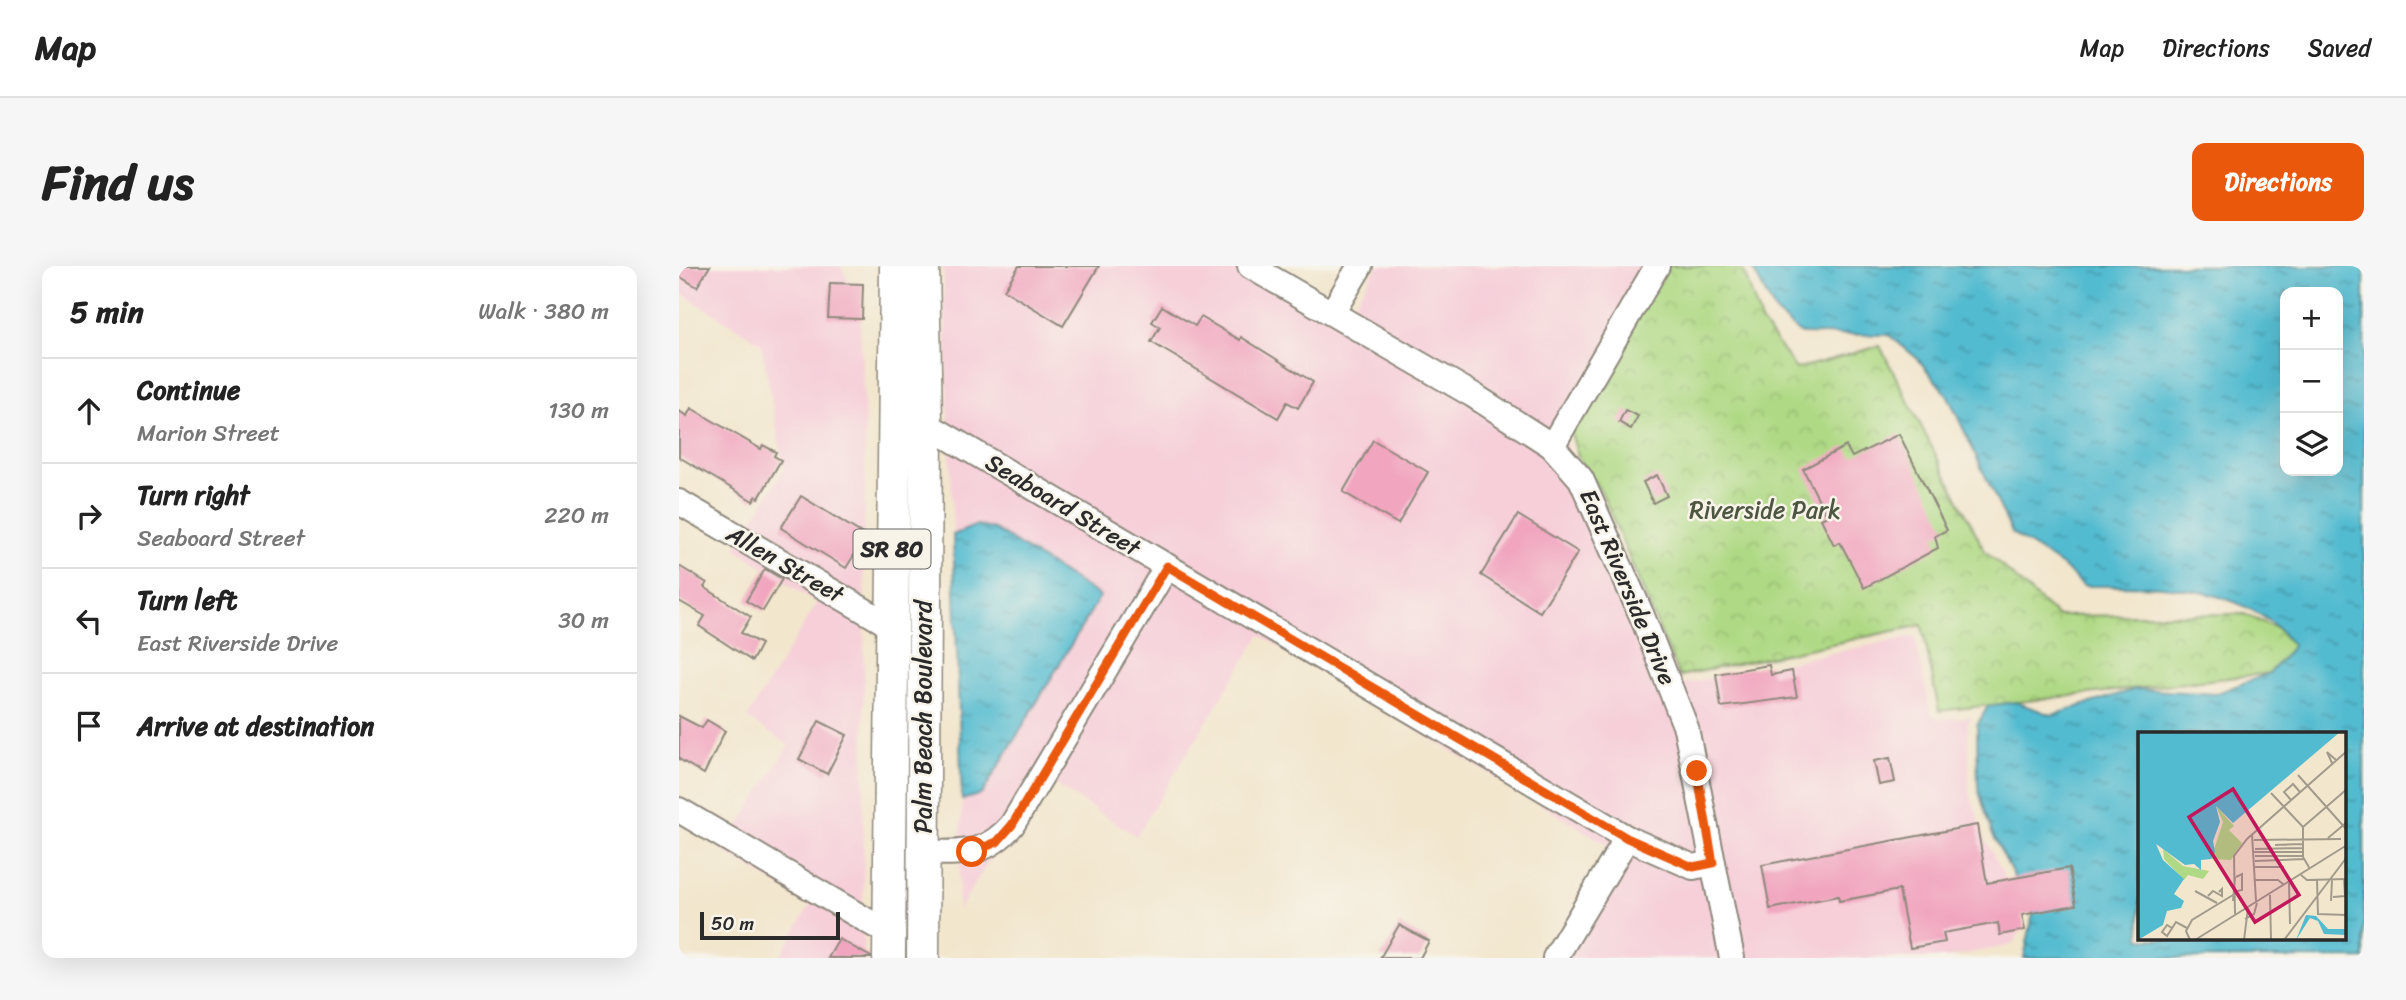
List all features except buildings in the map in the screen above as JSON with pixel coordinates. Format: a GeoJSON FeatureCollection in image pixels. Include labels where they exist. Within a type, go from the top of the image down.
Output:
{"type":"FeatureCollection","features":[{"type":"Feature","properties":{"kind":"main road","name":"SR 80"},"geometry":{"type":"LineString","coordinates":[[886,266],[895,309]]}},
{"type":"Feature","properties":{"kind":"main road"},"geometry":{"type":"LineString","coordinates":[[895,266],[895,309]]}},
{"type":"Feature","properties":{"kind":"main road","name":"Palm Beach Boulevard"},"geometry":{"type":"LineString","coordinates":[[923,266],[926,424],[922,689],[923,958]]}},
{"type":"Feature","properties":{"kind":"main road","name":"Palm Beach Boulevard"},"geometry":{"type":"LineString","coordinates":[[888,945],[895,309]]}},
{"type":"Feature","properties":{"kind":"main road"},"geometry":{"type":"LineString","coordinates":[[891,626],[904,637],[922,689]]}},
{"type":"Feature","properties":{"kind":"street","name":"East Riverside Drive"},"geometry":{"type":"LineString","coordinates":[[1250,266],[1473,395],[1552,446],[1567,460],[1592,497],[1686,728],[1697,771],[1732,958]]}},
{"type":"Feature","properties":{"kind":"street"},"geometry":{"type":"LineString","coordinates":[[1332,313],[1360,266]]}},
{"type":"Feature","properties":{"kind":"street"},"geometry":{"type":"LineString","coordinates":[[1552,446],[1657,266]]}},
{"type":"Feature","properties":{"kind":"street","name":"Seaboard Street"},"geometry":{"type":"LineString","coordinates":[[926,424],[1627,838],[1693,867],[1713,863]]}},
{"type":"Feature","properties":{"kind":"street","name":"Allen Street"},"geometry":{"type":"LineString","coordinates":[[679,502],[891,626]]}},
{"type":"Feature","properties":{"kind":"street"},"geometry":{"type":"LineString","coordinates":[[922,853],[972,852],[997,842],[1012,825],[1167,566]]}},
{"type":"Feature","properties":{"kind":"street"},"geometry":{"type":"LineString","coordinates":[[679,810],[888,945]]}},
{"type":"Feature","properties":{"kind":"street"},"geometry":{"type":"LineString","coordinates":[[1555,958],[1627,838]]}},
{"type":"Feature","properties":{"kind":"shaded area"},"geometry":{"type":"Polygon","coordinates":[[[679,266],[841,266],[859,303],[865,425],[863,958],[779,958],[810,905],[723,851],[789,745],[747,718],[817,603],[735,548],[784,469],[761,343],[679,292],[679,266]]]}},
{"type":"Feature","properties":{"kind":"shaded area"},"geometry":{"type":"Polygon","coordinates":[[[943,266],[1258,266],[1349,312],[1377,266],[1652,266],[1563,428],[1570,460],[1682,684],[1915,636],[1931,714],[1938,719],[1971,717],[1968,724],[1969,790],[1984,836],[2023,914],[2019,934],[2012,945],[1944,958],[1557,958],[1621,853],[1260,635],[1136,836],[1041,776],[958,911],[962,800],[982,794],[977,525],[953,535],[943,266]]]}},
{"type":"Feature","properties":{"kind":"green space","name":"Riverside Park"},"geometry":{"type":"Polygon","coordinates":[[[1663,266],[1742,266],[1761,321],[1796,369],[1880,346],[1985,551],[2057,616],[2244,614],[2277,628],[2293,646],[2270,673],[1939,711],[1922,625],[1679,676],[1602,493],[1579,459],[1571,433],[1663,266]]]}},
{"type":"Feature","properties":{"kind":"water"},"geometry":{"type":"Polygon","coordinates":[[[1751,266],[2364,266],[2364,958],[2024,958],[2033,914],[1992,833],[1978,788],[1977,725],[1988,706],[2015,702],[2052,715],[2136,689],[2215,694],[2270,673],[2293,646],[2271,622],[2250,609],[2205,593],[2157,587],[2084,586],[2062,566],[2012,533],[1948,396],[1918,359],[1889,335],[1801,334],[1776,313],[1751,266]]]}},
{"type":"Feature","properties":{"kind":"water"},"geometry":{"type":"Polygon","coordinates":[[[977,525],[994,529],[1100,596],[982,794],[962,800],[953,535],[977,525]]]}},
{"type":"Feature","properties":{"kind":"route"},"geometry":{"type":"LineString","coordinates":[[972,852],[997,842],[1012,825],[1167,566],[1627,838],[1693,867],[1713,863],[1697,771]]}}]}
